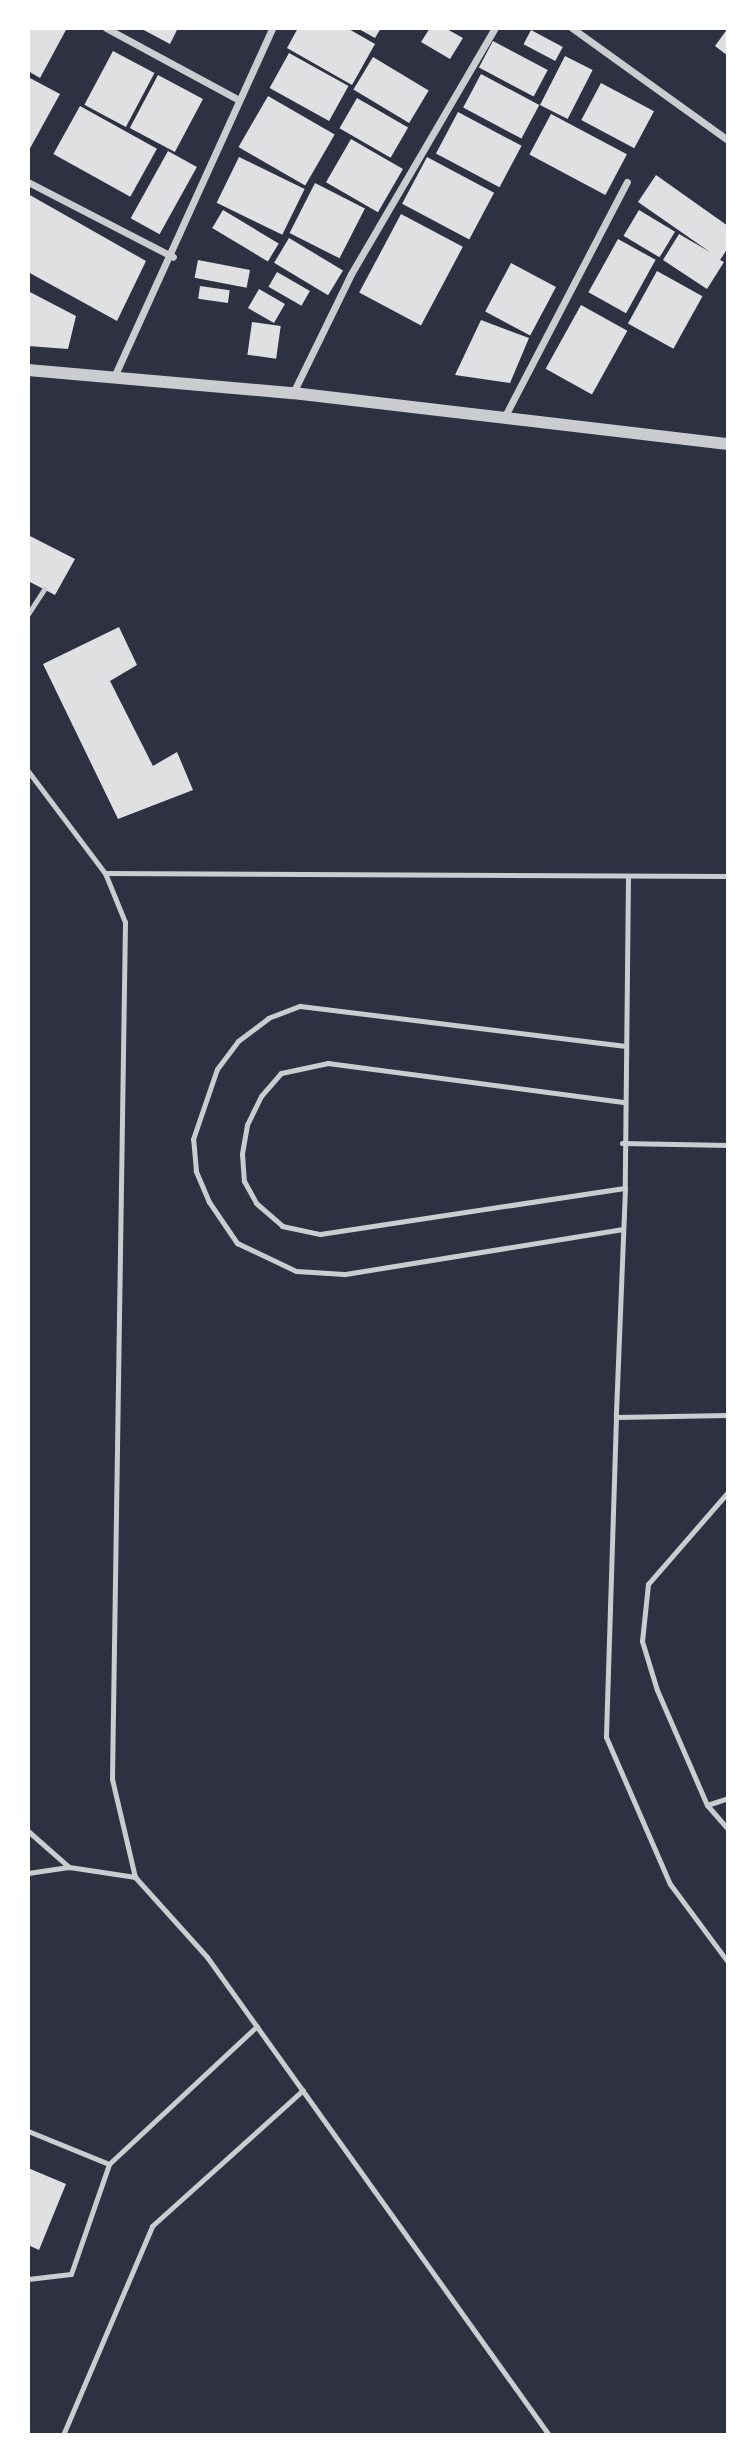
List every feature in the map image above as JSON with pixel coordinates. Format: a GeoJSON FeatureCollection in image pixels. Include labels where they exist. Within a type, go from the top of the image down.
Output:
{"type":"FeatureCollection","features":[{"type":"Feature","properties":{"kind":"street"},"geometry":{"type":"LineString","coordinates":[[107,28],[239,100]]}},
{"type":"Feature","properties":{"kind":"street"},"geometry":{"type":"LineString","coordinates":[[114,377],[173,257],[272,28]]}},
{"type":"Feature","properties":{"kind":"street"},"geometry":{"type":"LineString","coordinates":[[293,393],[351,274],[495,28]]}},
{"type":"Feature","properties":{"kind":"street"},"geometry":{"type":"LineString","coordinates":[[572,28],[728,140]]}},
{"type":"Feature","properties":{"kind":"street"},"geometry":{"type":"LineString","coordinates":[[28,182],[173,257]]}},
{"type":"Feature","properties":{"kind":"street"},"geometry":{"type":"LineString","coordinates":[[505,416],[627,182]]}},
{"type":"Feature","properties":{"kind":"street"},"geometry":{"type":"LineString","coordinates":[[28,370],[293,393],[728,444]]}},
{"type":"Feature","properties":{"kind":"lane"},"geometry":{"type":"LineString","coordinates":[[28,614],[44,589]]}},
{"type":"Feature","properties":{"kind":"lane"},"geometry":{"type":"LineString","coordinates":[[28,771],[105,873],[125,922],[112,1779],[135,1877],[207,1957],[549,2435]]}},
{"type":"Feature","properties":{"kind":"lane"},"geometry":{"type":"LineString","coordinates":[[105,873],[728,876]]}},
{"type":"Feature","properties":{"kind":"lane"},"geometry":{"type":"LineString","coordinates":[[628,876],[622,1143],[625,1188],[606,1737],[670,1884],[728,1962]]}},
{"type":"Feature","properties":{"kind":"lane"},"geometry":{"type":"LineString","coordinates":[[623,1229],[344,1274],[296,1271],[237,1243],[209,1202],[196,1171],[193,1139],[217,1069],[238,1041],[268,1018],[300,1006],[624,1046]]}},
{"type":"Feature","properties":{"kind":"lane"},"geometry":{"type":"LineString","coordinates":[[623,1102],[328,1063],[281,1073],[261,1096],[247,1125],[242,1154],[244,1181],[256,1203],[282,1226],[320,1234],[625,1188]]}},
{"type":"Feature","properties":{"kind":"lane"},"geometry":{"type":"LineString","coordinates":[[622,1143],[728,1146]]}},
{"type":"Feature","properties":{"kind":"lane"},"geometry":{"type":"LineString","coordinates":[[616,1417],[728,1415]]}},
{"type":"Feature","properties":{"kind":"lane"},"geometry":{"type":"LineString","coordinates":[[728,1492],[648,1584],[642,1641],[657,1690],[707,1805],[728,1829]]}},
{"type":"Feature","properties":{"kind":"lane"},"geometry":{"type":"LineString","coordinates":[[707,1805],[728,1797]]}},
{"type":"Feature","properties":{"kind":"lane"},"geometry":{"type":"LineString","coordinates":[[28,1831],[69,1867]]}},
{"type":"Feature","properties":{"kind":"lane"},"geometry":{"type":"LineString","coordinates":[[28,1873],[69,1867],[135,1877]]}},
{"type":"Feature","properties":{"kind":"lane"},"geometry":{"type":"LineString","coordinates":[[28,2279],[71,2274],[109,2164],[257,2026]]}},
{"type":"Feature","properties":{"kind":"lane"},"geometry":{"type":"LineString","coordinates":[[63,2435],[152,2226],[303,2090]]}},
{"type":"Feature","properties":{"kind":"lane"},"geometry":{"type":"LineString","coordinates":[[28,2132],[109,2164]]}},
{"type":"Feature","properties":{"kind":"building"},"geometry":{"type":"Polygon","coordinates":[[[28,28],[67,28],[40,78],[28,71],[28,28]]]}},
{"type":"Feature","properties":{"kind":"building"},"geometry":{"type":"Polygon","coordinates":[[[140,28],[178,28],[170,44],[140,28]]]}},
{"type":"Feature","properties":{"kind":"building"},"geometry":{"type":"Polygon","coordinates":[[[298,28],[347,28],[375,44],[352,85],[287,48],[298,28]]]}},
{"type":"Feature","properties":{"kind":"building"},"geometry":{"type":"Polygon","coordinates":[[[357,28],[381,28],[375,38],[357,28]]]}},
{"type":"Feature","properties":{"kind":"building"},"geometry":{"type":"Polygon","coordinates":[[[430,28],[445,28],[463,38],[450,59],[421,42],[430,28]]]}},
{"type":"Feature","properties":{"kind":"building"},"geometry":{"type":"Polygon","coordinates":[[[728,28],[728,56],[715,46],[728,28]]]}},
{"type":"Feature","properties":{"kind":"building"},"geometry":{"type":"Polygon","coordinates":[[[531,30],[563,47],[555,61],[523,44],[531,30]]]}},
{"type":"Feature","properties":{"kind":"building"},"geometry":{"type":"Polygon","coordinates":[[[493,41],[548,70],[534,97],[479,67],[493,41]]]}},
{"type":"Feature","properties":{"kind":"building"},"geometry":{"type":"Polygon","coordinates":[[[113,51],[154,73],[126,127],[84,105],[113,51]]]}},
{"type":"Feature","properties":{"kind":"building"},"geometry":{"type":"Polygon","coordinates":[[[289,53],[348,86],[329,121],[270,88],[289,53]]]}},
{"type":"Feature","properties":{"kind":"building"},"geometry":{"type":"Polygon","coordinates":[[[565,56],[593,70],[568,119],[540,105],[565,56]]]}},
{"type":"Feature","properties":{"kind":"building"},"geometry":{"type":"Polygon","coordinates":[[[373,57],[429,90],[409,123],[353,90],[373,57]]]}},
{"type":"Feature","properties":{"kind":"building"},"geometry":{"type":"Polygon","coordinates":[[[481,74],[539,105],[521,139],[463,108],[481,74]]]}},
{"type":"Feature","properties":{"kind":"building"},"geometry":{"type":"Polygon","coordinates":[[[158,75],[203,99],[175,152],[130,128],[158,75]]]}},
{"type":"Feature","properties":{"kind":"building"},"geometry":{"type":"Polygon","coordinates":[[[28,77],[60,94],[28,152],[28,77]]]}},
{"type":"Feature","properties":{"kind":"building"},"geometry":{"type":"Polygon","coordinates":[[[601,83],[654,111],[634,148],[581,120],[601,83]]]}},
{"type":"Feature","properties":{"kind":"building"},"geometry":{"type":"Polygon","coordinates":[[[268,96],[335,134],[305,186],[239,147],[268,96]]]}},
{"type":"Feature","properties":{"kind":"building"},"geometry":{"type":"Polygon","coordinates":[[[357,98],[408,128],[391,158],[340,128],[357,98]]]}},
{"type":"Feature","properties":{"kind":"building"},"geometry":{"type":"Polygon","coordinates":[[[80,106],[157,149],[130,197],[53,154],[80,106]]]}},
{"type":"Feature","properties":{"kind":"building"},"geometry":{"type":"Polygon","coordinates":[[[458,112],[522,146],[500,187],[436,153],[458,112]]]}},
{"type":"Feature","properties":{"kind":"building"},"geometry":{"type":"Polygon","coordinates":[[[551,114],[627,154],[605,195],[529,155],[551,114]]]}},
{"type":"Feature","properties":{"kind":"building"},"geometry":{"type":"Polygon","coordinates":[[[351,139],[403,169],[378,212],[326,182],[351,139]]]}},
{"type":"Feature","properties":{"kind":"building"},"geometry":{"type":"Polygon","coordinates":[[[168,151],[197,167],[160,234],[131,218],[168,151]]]}},
{"type":"Feature","properties":{"kind":"building"},"geometry":{"type":"Polygon","coordinates":[[[239,157],[305,189],[282,235],[217,203],[239,157]]]}},
{"type":"Feature","properties":{"kind":"building"},"geometry":{"type":"Polygon","coordinates":[[[427,157],[494,193],[469,239],[402,204],[427,157]]]}},
{"type":"Feature","properties":{"kind":"building"},"geometry":{"type":"Polygon","coordinates":[[[656,175],[728,226],[728,248],[720,260],[724,262],[707,289],[663,260],[679,234],[710,252],[638,202],[656,175]]]}},
{"type":"Feature","properties":{"kind":"building"},"geometry":{"type":"Polygon","coordinates":[[[315,183],[365,208],[339,258],[290,233],[315,183]]]}},
{"type":"Feature","properties":{"kind":"building"},"geometry":{"type":"Polygon","coordinates":[[[28,194],[146,261],[117,321],[28,272],[28,194]]]}},
{"type":"Feature","properties":{"kind":"building"},"geometry":{"type":"Polygon","coordinates":[[[223,210],[279,243],[268,261],[212,228],[223,210]]]}},
{"type":"Feature","properties":{"kind":"building"},"geometry":{"type":"Polygon","coordinates":[[[639,210],[675,232],[660,257],[624,236],[639,210]]]}},
{"type":"Feature","properties":{"kind":"building"},"geometry":{"type":"Polygon","coordinates":[[[401,214],[463,247],[421,325],[359,293],[401,214]]]}},
{"type":"Feature","properties":{"kind":"building"},"geometry":{"type":"Polygon","coordinates":[[[289,238],[343,270],[328,295],[274,263],[289,238]]]}},
{"type":"Feature","properties":{"kind":"building"},"geometry":{"type":"Polygon","coordinates":[[[618,239],[656,260],[626,313],[588,292],[618,239]]]}},
{"type":"Feature","properties":{"kind":"building"},"geometry":{"type":"Polygon","coordinates":[[[198,260],[250,270],[247,288],[195,278],[198,260]]]}},
{"type":"Feature","properties":{"kind":"building"},"geometry":{"type":"Polygon","coordinates":[[[511,263],[556,287],[530,336],[485,312],[511,263]]]}},
{"type":"Feature","properties":{"kind":"building"},"geometry":{"type":"Polygon","coordinates":[[[657,271],[702,296],[673,349],[628,323],[657,271]]]}},
{"type":"Feature","properties":{"kind":"building"},"geometry":{"type":"Polygon","coordinates":[[[277,272],[310,291],[301,306],[268,287],[277,272]]]}},
{"type":"Feature","properties":{"kind":"building"},"geometry":{"type":"Polygon","coordinates":[[[200,286],[230,290],[228,303],[198,299],[200,286]]]}},
{"type":"Feature","properties":{"kind":"building"},"geometry":{"type":"Polygon","coordinates":[[[259,289],[285,304],[274,323],[248,308],[259,289]]]}},
{"type":"Feature","properties":{"kind":"building"},"geometry":{"type":"Polygon","coordinates":[[[28,291],[76,316],[68,349],[28,346],[28,291]]]}},
{"type":"Feature","properties":{"kind":"building"},"geometry":{"type":"Polygon","coordinates":[[[581,305],[627,331],[592,395],[546,369],[581,305]]]}},
{"type":"Feature","properties":{"kind":"building"},"geometry":{"type":"Polygon","coordinates":[[[481,320],[529,338],[510,383],[455,375],[481,320]]]}},
{"type":"Feature","properties":{"kind":"building"},"geometry":{"type":"Polygon","coordinates":[[[252,322],[281,326],[276,359],[247,355],[252,322]]]}},
{"type":"Feature","properties":{"kind":"building"},"geometry":{"type":"Polygon","coordinates":[[[28,535],[75,559],[55,595],[28,581],[28,535]]]}},
{"type":"Feature","properties":{"kind":"building"},"geometry":{"type":"Polygon","coordinates":[[[119,627],[137,665],[110,681],[153,766],[177,752],[193,790],[118,819],[43,664],[119,627]]]}},
{"type":"Feature","properties":{"kind":"building"},"geometry":{"type":"Polygon","coordinates":[[[28,2168],[66,2184],[39,2250],[28,2245],[28,2168]]]}}]}
